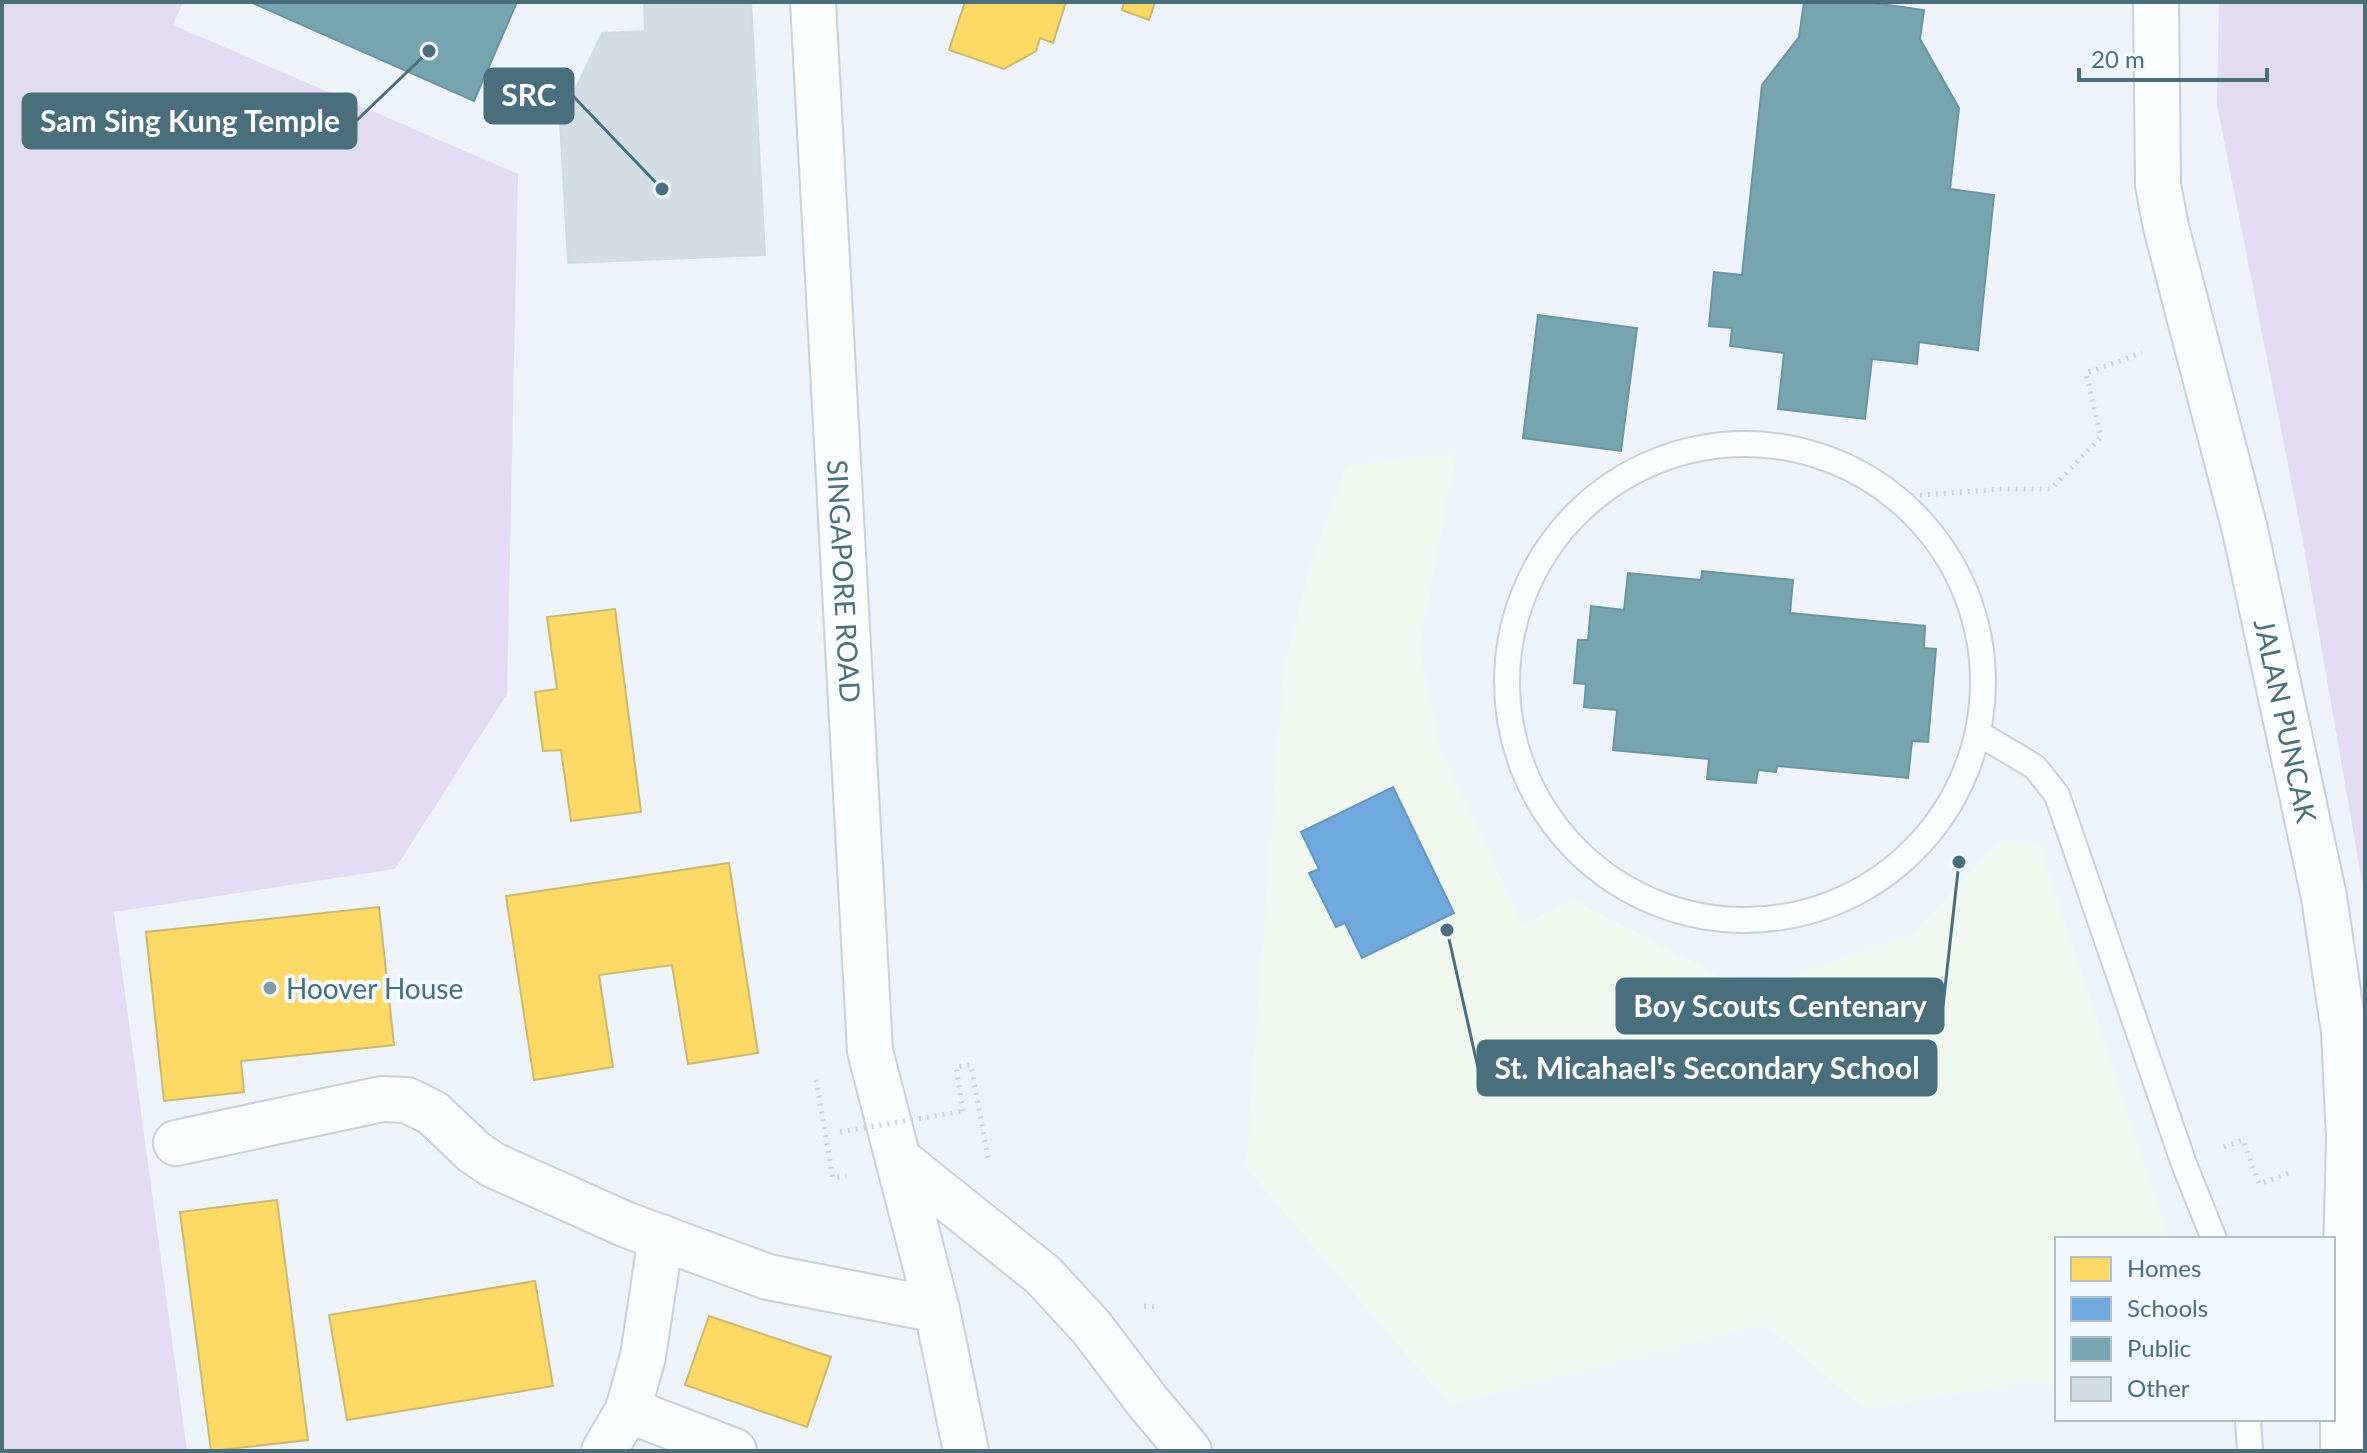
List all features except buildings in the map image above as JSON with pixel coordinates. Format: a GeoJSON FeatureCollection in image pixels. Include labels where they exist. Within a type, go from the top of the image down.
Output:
{"type":"FeatureCollection","features":[{"type":"Feature","properties":{"kind":"street","name":"SINGAPORE ROAD"},"geometry":{"type":"LineString","coordinates":[[813,2],[870,1051],[937,1310]]}},
{"type":"Feature","properties":{"kind":"street","name":"JALAN PUNCAK"},"geometry":{"type":"LineString","coordinates":[[2156,2],[2158,185],[2166,227],[2248,545],[2324,897],[2344,1032],[2349,1138],[2343,1451]]}},
{"type":"Feature","properties":{"kind":"street"},"geometry":{"type":"LineString","coordinates":[[176,1143],[382,1099],[407,1100],[433,1113],[474,1152],[493,1165],[627,1225],[768,1277],[937,1310],[966,1451]]}},
{"type":"Feature","properties":{"kind":"street"},"geometry":{"type":"LineString","coordinates":[[898,1159],[1043,1275],[1091,1327],[1189,1451]]}},
{"type":"Feature","properties":{"kind":"street"},"geometry":{"type":"LineString","coordinates":[[604,1451],[628,1410],[643,1356],[661,1237]]}},
{"type":"Feature","properties":{"kind":"street"},"geometry":{"type":"LineString","coordinates":[[628,1410],[734,1451]]}},
{"type":"Feature","properties":{"kind":"lane"},"geometry":{"type":"LineString","coordinates":[[1763,444],[1821,456],[1860,474],[1896,497],[1944,551],[1965,590],[1979,633],[1984,675],[1983,718],[1978,733],[1961,788],[1915,852],[1850,898],[1774,921],[1694,916],[1620,886],[1560,833],[1520,765],[1506,688],[1516,612],[1549,543],[1602,489],[1662,458],[1712,445],[1763,444]]}},
{"type":"Feature","properties":{"kind":"lane"},"geometry":{"type":"LineString","coordinates":[[1978,733],[2035,767],[2057,795],[2184,1164],[2213,1237]]}},
{"type":"Feature","properties":{"kind":"lane"},"geometry":{"type":"LineString","coordinates":[[2248,1421],[2250,1451]]}},
{"type":"Feature","properties":{"kind":"path"},"geometry":{"type":"LineString","coordinates":[[1896,497],[2002,489],[2051,489],[2101,437],[2086,373],[2156,348]]}},
{"type":"Feature","properties":{"kind":"path"},"geometry":{"type":"LineString","coordinates":[[840,1132],[963,1111],[956,1067],[971,1065],[978,1106]]}},
{"type":"Feature","properties":{"kind":"path"},"geometry":{"type":"LineString","coordinates":[[816,1080],[825,1134]]}},
{"type":"Feature","properties":{"kind":"path"},"geometry":{"type":"LineString","coordinates":[[2243,1140],[2259,1184],[2298,1170]]}},
{"type":"Feature","properties":{"kind":"shaded area"},"geometry":{"type":"Polygon","coordinates":[[[2,2],[183,2],[173,25],[518,174],[507,694],[395,869],[114,912],[187,1451],[2,1451],[2,2]]]}},
{"type":"Feature","properties":{"kind":"shaded area"},"geometry":{"type":"Polygon","coordinates":[[[2219,2],[2365,2],[2365,899],[2302,536],[2217,105],[2219,2]]]}},
{"type":"Feature","properties":{"kind":"shaded area"},"geometry":{"type":"Polygon","coordinates":[[[1456,454],[1419,647],[1439,746],[1523,925],[1572,899],[1750,992],[1913,934],[1998,842],[2039,844],[2168,1237],[2055,1237],[2055,1389],[2038,1380],[1864,1408],[1764,1324],[1449,1404],[1246,1168],[1284,670],[1311,564],[1347,465],[1456,454]]]}},
{"type":"Feature","properties":{"kind":"place","name":"Sam Sing Kung Temple"},"geometry":{"type":"Point","coordinates":[429,51]}},
{"type":"Feature","properties":{"kind":"place","name":"SRC"},"geometry":{"type":"Point","coordinates":[662,189]}},
{"type":"Feature","properties":{"kind":"place","name":"Boy Scouts Centenary"},"geometry":{"type":"Point","coordinates":[1959,862]}},
{"type":"Feature","properties":{"kind":"place","name":"St. Micahael's Secondary School"},"geometry":{"type":"Point","coordinates":[1447,930]}},
{"type":"Feature","properties":{"kind":"place","name":"Hoover House"},"geometry":{"type":"Point","coordinates":[270,988]}}]}
